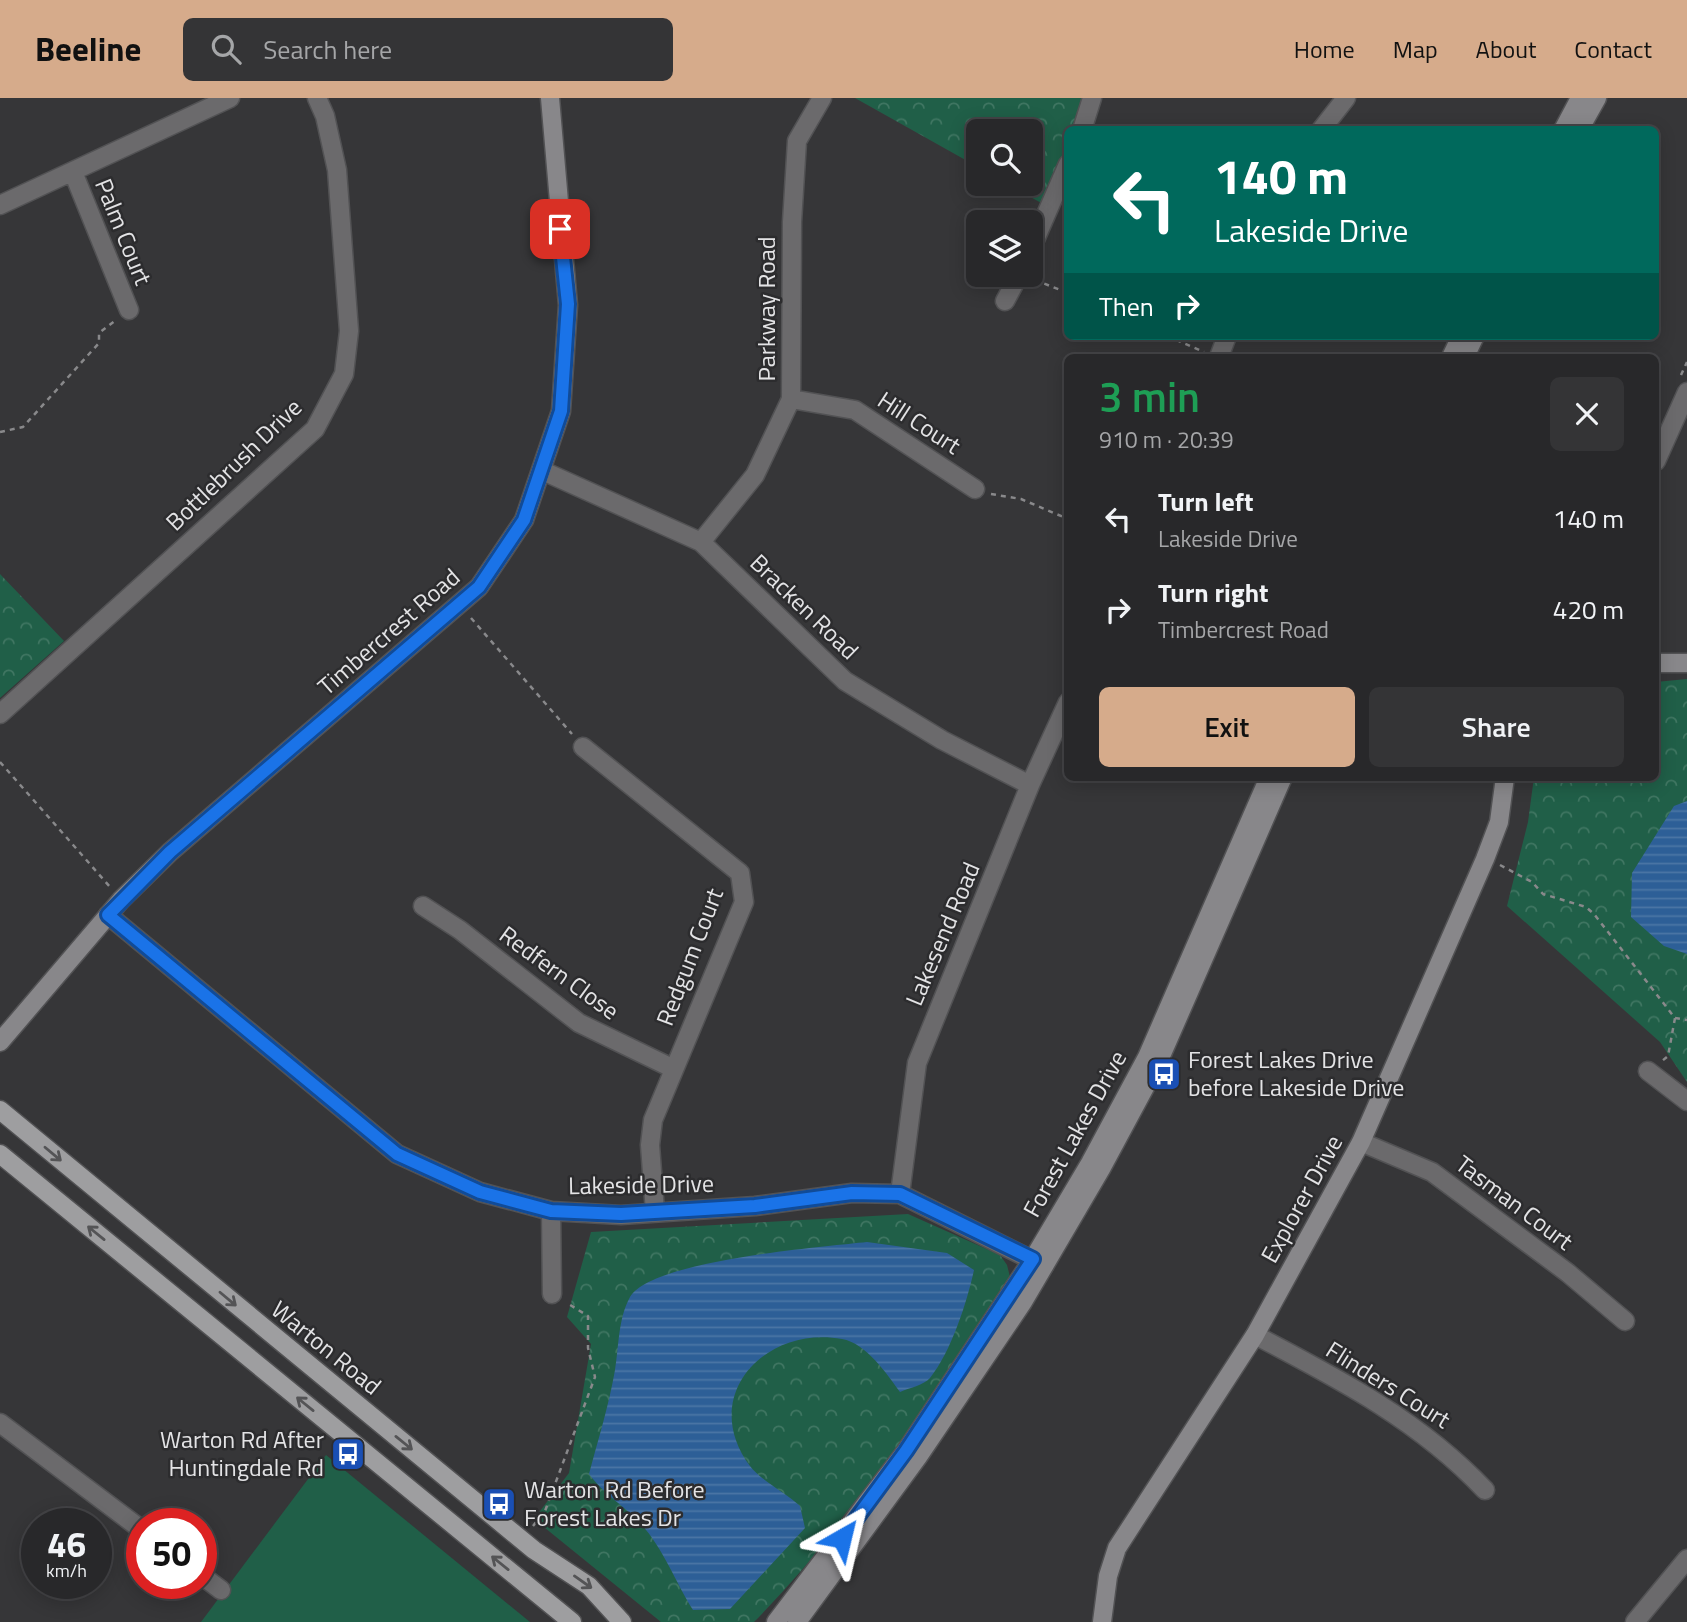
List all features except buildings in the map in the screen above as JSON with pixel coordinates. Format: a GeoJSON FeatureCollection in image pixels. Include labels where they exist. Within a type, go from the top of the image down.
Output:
{"type":"FeatureCollection","features":[{"type":"Feature","properties":{"kind":"main road","name":"Warton Road"},"geometry":{"type":"LineString","coordinates":[[0,1110],[516,1535],[589,1586],[622,1622]]}},
{"type":"Feature","properties":{"kind":"main road"},"geometry":{"type":"LineString","coordinates":[[0,1154],[572,1622]]}},
{"type":"Feature","properties":{"kind":"street"},"geometry":{"type":"LineString","coordinates":[[0,205],[73,172],[208,103],[230,98]]}},
{"type":"Feature","properties":{"kind":"street","name":"Bottlebrush Drive"},"geometry":{"type":"LineString","coordinates":[[0,714],[315,429],[344,374],[349,331],[337,170],[325,116],[317,98]]}},
{"type":"Feature","properties":{"kind":"street","name":"Timbercrest Road"},"geometry":{"type":"LineString","coordinates":[[0,1042],[108,915],[170,852],[479,587],[524,520],[543,471],[561,411],[568,304],[550,98]]}},
{"type":"Feature","properties":{"kind":"street","name":"Parkway Road"},"geometry":{"type":"LineString","coordinates":[[701,542],[755,475],[791,399],[792,222],[797,141],[822,98]]}},
{"type":"Feature","properties":{"kind":"street"},"geometry":{"type":"LineString","coordinates":[[1083,126],[1092,98]]}},
{"type":"Feature","properties":{"kind":"street"},"geometry":{"type":"LineString","coordinates":[[1324,126],[1346,98]]}},
{"type":"Feature","properties":{"kind":"street"},"geometry":{"type":"LineString","coordinates":[[1565,126],[1580,98]]}},
{"type":"Feature","properties":{"kind":"street"},"geometry":{"type":"LineString","coordinates":[[1581,126],[1597,98]]}},
{"type":"Feature","properties":{"kind":"street","name":"Palm Court"},"geometry":{"type":"LineString","coordinates":[[73,172],[129,310]]}},
{"type":"Feature","properties":{"kind":"street"},"geometry":{"type":"LineString","coordinates":[[1043,221],[1064,173]]}},
{"type":"Feature","properties":{"kind":"street"},"geometry":{"type":"LineString","coordinates":[[1005,301],[1018,287]]}},
{"type":"Feature","properties":{"kind":"street"},"geometry":{"type":"LineString","coordinates":[[1659,454],[1687,392]]}},
{"type":"Feature","properties":{"kind":"street","name":"Hill Court"},"geometry":{"type":"LineString","coordinates":[[791,399],[855,410],[975,489]]}},
{"type":"Feature","properties":{"kind":"street","name":"Bracken Road"},"geometry":{"type":"LineString","coordinates":[[543,471],[701,542],[845,681],[942,740],[1030,785]]}},
{"type":"Feature","properties":{"kind":"street"},"geometry":{"type":"LineString","coordinates":[[1659,663],[1687,663]]}},
{"type":"Feature","properties":{"kind":"street","name":"Lakesend Road"},"geometry":{"type":"LineString","coordinates":[[900,1194],[917,1063],[1030,785],[1064,711]]}},
{"type":"Feature","properties":{"kind":"street","name":"Redgum Court"},"geometry":{"type":"LineString","coordinates":[[583,747],[740,873],[744,902],[672,1068],[652,1132],[655,1212]]}},
{"type":"Feature","properties":{"kind":"street","name":"Forest Lakes Drive"},"geometry":{"type":"LineString","coordinates":[[776,1622],[906,1451],[1038,1263],[1147,1057],[1267,781]]}},
{"type":"Feature","properties":{"kind":"street","name":"Forest Lakes Drive"},"geometry":{"type":"LineString","coordinates":[[797,1622],[918,1457],[1158,1063],[1281,781]]}},
{"type":"Feature","properties":{"kind":"street","name":"Explorer Drive"},"geometry":{"type":"LineString","coordinates":[[1102,1622],[1108,1576],[1117,1548],[1255,1335],[1361,1142],[1485,859],[1499,822],[1505,781]]}},
{"type":"Feature","properties":{"kind":"street","name":"Redfern Close"},"geometry":{"type":"LineString","coordinates":[[423,906],[460,930],[579,1023],[672,1068]]}},
{"type":"Feature","properties":{"kind":"street","name":"Lakeside Drive"},"geometry":{"type":"LineString","coordinates":[[108,915],[397,1154],[480,1192],[551,1211],[621,1214],[755,1206],[852,1193],[900,1194],[1038,1263]]}},
{"type":"Feature","properties":{"kind":"street"},"geometry":{"type":"LineString","coordinates":[[1648,1071],[1687,1101]]}},
{"type":"Feature","properties":{"kind":"street","name":"Tasman Court"},"geometry":{"type":"LineString","coordinates":[[1361,1142],[1432,1172],[1568,1273],[1625,1321]]}},
{"type":"Feature","properties":{"kind":"street"},"geometry":{"type":"LineString","coordinates":[[551,1211],[552,1294]]}},
{"type":"Feature","properties":{"kind":"street","name":"Flinders Court"},"geometry":{"type":"LineString","coordinates":[[1255,1335],[1357,1389],[1452,1455],[1485,1490]]}},
{"type":"Feature","properties":{"kind":"street"},"geometry":{"type":"LineString","coordinates":[[0,1423],[126,1518]]}},
{"type":"Feature","properties":{"kind":"street"},"geometry":{"type":"LineString","coordinates":[[1635,1622],[1687,1559]]}},
{"type":"Feature","properties":{"kind":"street"},"geometry":{"type":"LineString","coordinates":[[217,1587],[221,1590]]}},
{"type":"Feature","properties":{"kind":"path"},"geometry":{"type":"LineString","coordinates":[[1043,283],[1064,291]]}},
{"type":"Feature","properties":{"kind":"path"},"geometry":{"type":"LineString","coordinates":[[0,432],[23,427],[99,343],[99,333],[129,310]]}},
{"type":"Feature","properties":{"kind":"path"},"geometry":{"type":"LineString","coordinates":[[1176,340],[1209,354]]}},
{"type":"Feature","properties":{"kind":"path"},"geometry":{"type":"LineString","coordinates":[[975,489],[1021,499],[1064,517]]}},
{"type":"Feature","properties":{"kind":"path"},"geometry":{"type":"LineString","coordinates":[[459,605],[583,747]]}},
{"type":"Feature","properties":{"kind":"path"},"geometry":{"type":"LineString","coordinates":[[0,762],[113,891]]}},
{"type":"Feature","properties":{"kind":"path"},"geometry":{"type":"LineString","coordinates":[[1485,859],[1519,873],[1542,894],[1586,906],[1675,1018],[1687,1020]]}},
{"type":"Feature","properties":{"kind":"path"},"geometry":{"type":"LineString","coordinates":[[1648,1071],[1668,1056],[1675,1018]]}},
{"type":"Feature","properties":{"kind":"path"},"geometry":{"type":"LineString","coordinates":[[533,1526],[545,1511],[567,1446],[582,1417],[595,1377],[588,1348],[588,1316],[552,1294]]}},
{"type":"Feature","properties":{"kind":"green space"},"geometry":{"type":"Polygon","coordinates":[[[855,98],[1083,98],[1075,126],[1064,126],[1064,155],[1045,205],[1029,196],[1043,196],[1043,119],[966,119],[966,160],[855,98]]]}},
{"type":"Feature","properties":{"kind":"green space"},"geometry":{"type":"Polygon","coordinates":[[[0,574],[64,641],[0,698],[0,574]]]}},
{"type":"Feature","properties":{"kind":"green space"},"geometry":{"type":"Polygon","coordinates":[[[1687,679],[1687,1082],[1660,1042],[1507,906],[1528,822],[1533,781],[1659,781],[1659,682],[1687,679]]]}},
{"type":"Feature","properties":{"kind":"green space"},"geometry":{"type":"Polygon","coordinates":[[[908,1214],[1000,1255],[1007,1265],[1011,1281],[890,1458],[791,1583],[754,1622],[661,1622],[534,1519],[569,1473],[591,1344],[567,1317],[591,1232],[908,1214]]]}},
{"type":"Feature","properties":{"kind":"green space"},"geometry":{"type":"Polygon","coordinates":[[[326,1455],[530,1622],[201,1622],[326,1455]]]}},
{"type":"Feature","properties":{"kind":"water"},"geometry":{"type":"Polygon","coordinates":[[[1687,801],[1687,954],[1664,946],[1631,917],[1632,873],[1674,806],[1687,801]]]}},
{"type":"Feature","properties":{"kind":"water"},"geometry":{"type":"Polygon","coordinates":[[[867,1242],[947,1253],[974,1270],[963,1311],[945,1355],[930,1378],[900,1392],[867,1353],[859,1346],[842,1339],[814,1338],[788,1343],[765,1355],[748,1371],[736,1391],[732,1415],[736,1440],[754,1471],[800,1506],[805,1528],[730,1609],[693,1610],[645,1529],[589,1474],[613,1383],[626,1305],[630,1297],[645,1284],[703,1265],[778,1252],[867,1242]]]}},
{"type":"Feature","properties":{"kind":"place","name":"Forest Lakes Drive before Lakeside Drive"},"geometry":{"type":"Point","coordinates":[1164,1074]}},
{"type":"Feature","properties":{"kind":"place","name":"Warton Rd After Huntingdale Rd"},"geometry":{"type":"Point","coordinates":[348,1454]}},
{"type":"Feature","properties":{"kind":"place","name":"Warton Rd Before Forest Lakes Dr"},"geometry":{"type":"Point","coordinates":[499,1504]}},
{"type":"Feature","properties":{"kind":"route"},"geometry":{"type":"LineString","coordinates":[[560,229],[568,304],[561,411],[543,471],[524,520],[479,587],[170,852],[108,915],[397,1154],[480,1192],[551,1211],[583,1214],[755,1206],[852,1193],[900,1194],[1033,1259],[906,1451],[842,1538]]}}]}
